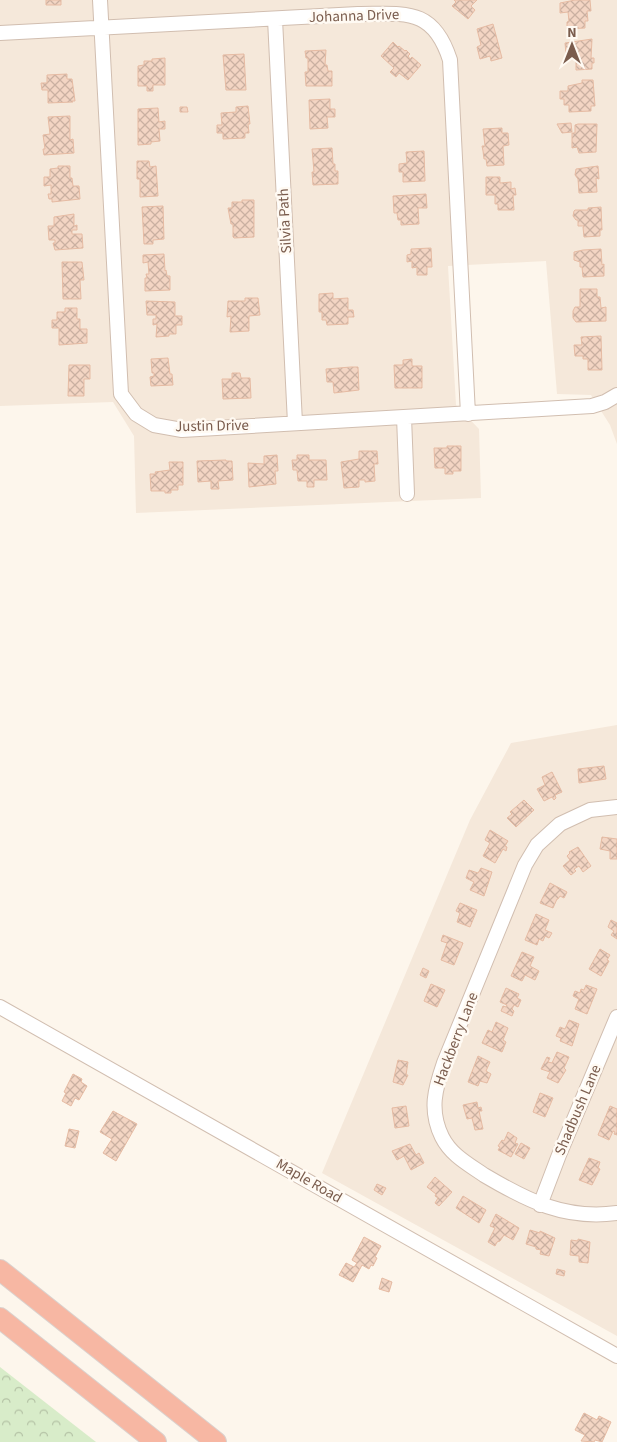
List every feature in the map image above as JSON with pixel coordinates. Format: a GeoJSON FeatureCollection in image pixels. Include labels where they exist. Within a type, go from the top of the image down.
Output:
{"type":"FeatureCollection","features":[{"type":"Feature","properties":{"kind":"highway"},"geometry":{"type":"LineString","coordinates":[[0,1270],[216,1442]]}},
{"type":"Feature","properties":{"kind":"highway"},"geometry":{"type":"LineString","coordinates":[[0,1318],[156,1442]]}},
{"type":"Feature","properties":{"kind":"street","name":"Justin Drive"},"geometry":{"type":"LineString","coordinates":[[100,0],[121,394],[136,414],[154,424],[182,430],[592,406],[606,402],[617,395]]}},
{"type":"Feature","properties":{"kind":"street","name":"Johanna Drive"},"geometry":{"type":"LineString","coordinates":[[0,33],[275,19],[358,7],[407,14],[426,21],[444,42],[450,60],[468,414]]}},
{"type":"Feature","properties":{"kind":"street","name":"Silvia Path"},"geometry":{"type":"LineString","coordinates":[[275,19],[295,422]]}},
{"type":"Feature","properties":{"kind":"street"},"geometry":{"type":"LineString","coordinates":[[404,417],[407,494]]}},
{"type":"Feature","properties":{"kind":"street","name":"Hackberry Lane"},"geometry":{"type":"LineString","coordinates":[[617,807],[590,810],[583,813],[560,824],[537,845],[525,865],[436,1088],[434,1104],[437,1122],[449,1149],[462,1161],[518,1195],[540,1204],[579,1215],[617,1213]]}},
{"type":"Feature","properties":{"kind":"street","name":"Maple Road"},"geometry":{"type":"LineString","coordinates":[[0,1007],[617,1356]]}},
{"type":"Feature","properties":{"kind":"street","name":"Shadbush Lane"},"geometry":{"type":"LineString","coordinates":[[540,1204],[617,1017]]}},
{"type":"Feature","properties":{"kind":"shaded area"},"geometry":{"type":"Polygon","coordinates":[[[0,0],[617,0],[617,444],[610,425],[591,395],[557,394],[546,261],[448,266],[456,405],[479,429],[481,498],[136,513],[134,436],[113,402],[0,406],[0,0]]]}},
{"type":"Feature","properties":{"kind":"shaded area"},"geometry":{"type":"Polygon","coordinates":[[[617,725],[617,1336],[322,1173],[470,820],[511,743],[617,725]]]}},
{"type":"Feature","properties":{"kind":"green space"},"geometry":{"type":"Polygon","coordinates":[[[0,1367],[96,1442],[0,1442],[0,1367]]]}},
{"type":"Feature","properties":{"kind":"building"},"geometry":{"type":"Polygon","coordinates":[[[46,0],[61,0],[61,5],[46,5],[46,0]]]}},
{"type":"Feature","properties":{"kind":"building"},"geometry":{"type":"Polygon","coordinates":[[[454,0],[477,0],[471,6],[475,10],[468,19],[452,6],[456,2],[454,0]]]}},
{"type":"Feature","properties":{"kind":"building"},"geometry":{"type":"Polygon","coordinates":[[[590,0],[591,11],[587,11],[588,21],[585,21],[585,28],[567,29],[567,22],[569,21],[568,12],[560,13],[560,3],[590,0]]]}},
{"type":"Feature","properties":{"kind":"building"},"geometry":{"type":"Polygon","coordinates":[[[493,24],[502,58],[491,61],[490,56],[480,59],[477,47],[481,45],[477,29],[493,24]]]}},
{"type":"Feature","properties":{"kind":"building"},"geometry":{"type":"Polygon","coordinates":[[[592,39],[591,58],[594,58],[594,63],[592,63],[592,69],[576,70],[576,58],[570,59],[570,53],[566,54],[565,43],[592,39]]]}},
{"type":"Feature","properties":{"kind":"building"},"geometry":{"type":"Polygon","coordinates":[[[393,42],[410,54],[408,56],[410,59],[412,57],[421,65],[408,80],[399,73],[396,77],[390,72],[394,68],[381,56],[393,42]]]}},
{"type":"Feature","properties":{"kind":"building"},"geometry":{"type":"Polygon","coordinates":[[[326,50],[325,65],[327,65],[328,71],[332,71],[332,86],[306,86],[305,72],[308,72],[308,58],[306,58],[305,51],[326,50]]]}},
{"type":"Feature","properties":{"kind":"building"},"geometry":{"type":"Polygon","coordinates":[[[244,54],[246,90],[226,90],[223,55],[244,54]]]}},
{"type":"Feature","properties":{"kind":"building"},"geometry":{"type":"Polygon","coordinates":[[[165,58],[165,85],[153,85],[153,91],[147,91],[147,86],[138,86],[138,66],[144,65],[144,61],[165,58]]]}},
{"type":"Feature","properties":{"kind":"building"},"geometry":{"type":"Polygon","coordinates":[[[67,74],[67,79],[72,79],[75,101],[48,103],[48,90],[42,90],[41,83],[47,83],[47,75],[67,74]]]}},
{"type":"Feature","properties":{"kind":"building"},"geometry":{"type":"Polygon","coordinates":[[[582,80],[593,80],[595,106],[591,106],[591,111],[569,112],[569,105],[564,105],[564,99],[560,99],[560,91],[568,91],[568,86],[582,83],[582,80]]]}},
{"type":"Feature","properties":{"kind":"building"},"geometry":{"type":"Polygon","coordinates":[[[330,99],[330,109],[335,109],[335,117],[327,117],[328,128],[310,129],[309,100],[330,99]]]}},
{"type":"Feature","properties":{"kind":"building"},"geometry":{"type":"Polygon","coordinates":[[[248,106],[249,133],[245,133],[245,138],[223,139],[223,133],[217,133],[217,125],[222,125],[221,113],[236,112],[236,107],[248,106]]]}},
{"type":"Feature","properties":{"kind":"building"},"geometry":{"type":"Polygon","coordinates":[[[180,107],[187,107],[188,112],[180,112],[180,107]]]}},
{"type":"Feature","properties":{"kind":"building"},"geometry":{"type":"Polygon","coordinates":[[[158,108],[159,122],[165,121],[165,129],[159,129],[160,141],[138,145],[138,109],[158,108]]]}},
{"type":"Feature","properties":{"kind":"building"},"geometry":{"type":"Polygon","coordinates":[[[70,116],[70,140],[73,139],[74,153],[44,155],[43,135],[50,134],[48,117],[70,116]]]}},
{"type":"Feature","properties":{"kind":"building"},"geometry":{"type":"Polygon","coordinates":[[[571,123],[572,132],[562,133],[557,124],[571,123]]]}},
{"type":"Feature","properties":{"kind":"building"},"geometry":{"type":"Polygon","coordinates":[[[597,124],[596,152],[579,153],[577,147],[572,148],[572,133],[575,133],[575,125],[597,124]]]}},
{"type":"Feature","properties":{"kind":"building"},"geometry":{"type":"Polygon","coordinates":[[[502,128],[502,133],[508,133],[509,145],[503,146],[504,165],[487,166],[482,146],[485,146],[483,129],[502,128]]]}},
{"type":"Feature","properties":{"kind":"building"},"geometry":{"type":"Polygon","coordinates":[[[332,148],[333,164],[335,164],[335,171],[338,171],[338,184],[313,185],[312,149],[332,148]]]}},
{"type":"Feature","properties":{"kind":"building"},"geometry":{"type":"Polygon","coordinates":[[[424,151],[425,181],[403,182],[403,172],[399,172],[399,164],[407,163],[406,152],[424,151]]]}},
{"type":"Feature","properties":{"kind":"building"},"geometry":{"type":"Polygon","coordinates":[[[137,161],[149,161],[150,167],[156,166],[158,196],[140,197],[137,161]]]}},
{"type":"Feature","properties":{"kind":"building"},"geometry":{"type":"Polygon","coordinates":[[[58,166],[70,166],[70,178],[72,178],[73,186],[79,186],[80,199],[52,202],[52,199],[49,199],[48,194],[51,194],[51,185],[44,186],[44,177],[50,177],[50,169],[58,168],[58,166]]]}},
{"type":"Feature","properties":{"kind":"building"},"geometry":{"type":"Polygon","coordinates":[[[598,166],[599,179],[596,178],[597,192],[579,193],[578,179],[575,175],[576,169],[598,166]]]}},
{"type":"Feature","properties":{"kind":"building"},"geometry":{"type":"Polygon","coordinates":[[[486,177],[500,177],[500,183],[511,182],[511,189],[515,188],[516,195],[513,195],[514,210],[498,210],[498,204],[495,204],[495,195],[486,195],[486,177]]]}},
{"type":"Feature","properties":{"kind":"building"},"geometry":{"type":"Polygon","coordinates":[[[426,194],[427,208],[418,208],[419,224],[401,225],[401,220],[398,220],[397,213],[394,213],[393,196],[426,194]]]}},
{"type":"Feature","properties":{"kind":"building"},"geometry":{"type":"Polygon","coordinates":[[[242,200],[254,200],[254,237],[233,237],[233,224],[231,224],[228,208],[232,208],[232,202],[242,202],[242,200]]]}},
{"type":"Feature","properties":{"kind":"building"},"geometry":{"type":"Polygon","coordinates":[[[163,206],[164,239],[153,240],[153,244],[144,244],[142,207],[163,206]]]}},
{"type":"Feature","properties":{"kind":"building"},"geometry":{"type":"Polygon","coordinates":[[[601,207],[602,230],[600,230],[600,236],[584,237],[584,226],[578,226],[578,220],[573,216],[574,211],[601,207]]]}},
{"type":"Feature","properties":{"kind":"building"},"geometry":{"type":"Polygon","coordinates":[[[74,214],[74,226],[77,225],[77,230],[72,230],[72,234],[82,234],[83,248],[55,250],[53,243],[55,243],[55,240],[49,240],[48,226],[54,226],[54,217],[74,214]]]}},
{"type":"Feature","properties":{"kind":"building"},"geometry":{"type":"Polygon","coordinates":[[[431,248],[432,267],[427,267],[427,275],[417,275],[417,267],[412,268],[412,261],[407,262],[407,255],[411,254],[411,249],[431,248]]]}},
{"type":"Feature","properties":{"kind":"building"},"geometry":{"type":"Polygon","coordinates":[[[601,249],[604,276],[583,277],[580,262],[574,260],[574,252],[601,249]]]}},
{"type":"Feature","properties":{"kind":"building"},"geometry":{"type":"Polygon","coordinates":[[[164,254],[165,271],[167,276],[170,276],[170,290],[145,291],[145,278],[147,278],[146,274],[149,274],[148,262],[143,263],[143,255],[164,254]]]}},
{"type":"Feature","properties":{"kind":"building"},"geometry":{"type":"Polygon","coordinates":[[[62,262],[82,262],[84,280],[80,280],[81,299],[63,299],[62,262]]]}},
{"type":"Feature","properties":{"kind":"building"},"geometry":{"type":"Polygon","coordinates":[[[580,289],[597,289],[597,297],[600,297],[601,308],[606,307],[606,321],[576,322],[573,318],[573,311],[575,307],[580,307],[580,289]]]}},
{"type":"Feature","properties":{"kind":"building"},"geometry":{"type":"Polygon","coordinates":[[[333,293],[333,299],[348,298],[348,310],[353,310],[354,317],[348,317],[348,324],[327,325],[326,320],[322,320],[322,312],[319,312],[319,294],[333,293]]]}},
{"type":"Feature","properties":{"kind":"building"},"geometry":{"type":"Polygon","coordinates":[[[245,298],[258,298],[260,315],[249,316],[249,331],[230,332],[231,316],[227,317],[228,301],[245,301],[245,298]]]}},
{"type":"Feature","properties":{"kind":"building"},"geometry":{"type":"Polygon","coordinates":[[[146,301],[175,302],[175,316],[182,316],[182,325],[176,325],[176,334],[156,337],[157,324],[153,325],[153,319],[156,319],[156,315],[147,315],[146,301]]]}},
{"type":"Feature","properties":{"kind":"building"},"geometry":{"type":"Polygon","coordinates":[[[65,308],[77,308],[77,319],[80,319],[80,329],[87,329],[87,343],[59,345],[59,328],[52,328],[52,320],[57,320],[57,312],[65,312],[65,308]]]}},
{"type":"Feature","properties":{"kind":"building"},"geometry":{"type":"Polygon","coordinates":[[[601,336],[602,370],[588,370],[588,359],[583,359],[583,356],[575,356],[574,345],[582,345],[581,337],[601,336]]]}},
{"type":"Feature","properties":{"kind":"building"},"geometry":{"type":"Polygon","coordinates":[[[168,358],[173,385],[151,386],[150,377],[154,376],[154,373],[152,373],[151,359],[168,358]]]}},
{"type":"Feature","properties":{"kind":"building"},"geometry":{"type":"Polygon","coordinates":[[[412,359],[412,366],[422,366],[422,388],[395,388],[394,365],[403,365],[403,360],[412,359]]]}},
{"type":"Feature","properties":{"kind":"building"},"geometry":{"type":"Polygon","coordinates":[[[69,365],[90,365],[90,379],[84,379],[84,396],[68,396],[69,365]]]}},
{"type":"Feature","properties":{"kind":"building"},"geometry":{"type":"Polygon","coordinates":[[[358,367],[359,390],[334,393],[333,382],[327,382],[326,369],[358,367]]]}},
{"type":"Feature","properties":{"kind":"building"},"geometry":{"type":"Polygon","coordinates":[[[232,373],[240,373],[241,378],[250,378],[251,398],[223,399],[222,379],[232,379],[232,373]]]}},
{"type":"Feature","properties":{"kind":"building"},"geometry":{"type":"Polygon","coordinates":[[[447,446],[461,446],[461,471],[445,474],[445,468],[435,468],[434,448],[447,448],[447,446]]]}},
{"type":"Feature","properties":{"kind":"building"},"geometry":{"type":"Polygon","coordinates":[[[359,451],[377,451],[378,464],[374,464],[375,481],[365,482],[365,480],[359,480],[359,487],[344,488],[341,462],[359,459],[359,451]]]}},
{"type":"Feature","properties":{"kind":"building"},"geometry":{"type":"Polygon","coordinates":[[[277,455],[278,471],[275,471],[276,484],[249,487],[248,463],[264,464],[264,456],[277,455]]]}},
{"type":"Feature","properties":{"kind":"building"},"geometry":{"type":"Polygon","coordinates":[[[297,455],[309,455],[309,460],[326,460],[327,480],[314,480],[314,487],[307,487],[307,481],[298,481],[297,470],[293,470],[292,460],[297,460],[297,455]]]}},
{"type":"Feature","properties":{"kind":"building"},"geometry":{"type":"Polygon","coordinates":[[[197,461],[232,461],[233,480],[218,481],[219,489],[211,489],[211,481],[198,482],[197,461]]]}},
{"type":"Feature","properties":{"kind":"building"},"geometry":{"type":"Polygon","coordinates":[[[169,462],[183,462],[183,485],[178,485],[178,490],[171,490],[171,493],[151,491],[150,474],[170,470],[169,462]]]}},
{"type":"Feature","properties":{"kind":"building"},"geometry":{"type":"Polygon","coordinates":[[[604,766],[606,779],[579,783],[578,769],[604,766]]]}},
{"type":"Feature","properties":{"kind":"building"},"geometry":{"type":"Polygon","coordinates":[[[552,772],[562,792],[555,795],[556,798],[554,800],[552,797],[544,801],[537,789],[545,785],[542,777],[552,772]]]}},
{"type":"Feature","properties":{"kind":"building"},"geometry":{"type":"Polygon","coordinates":[[[524,800],[534,810],[516,827],[507,818],[512,814],[510,812],[524,800]]]}},
{"type":"Feature","properties":{"kind":"building"},"geometry":{"type":"Polygon","coordinates":[[[490,830],[508,841],[505,846],[507,847],[506,851],[503,849],[495,863],[483,856],[490,843],[485,840],[490,830]]]}},
{"type":"Feature","properties":{"kind":"building"},"geometry":{"type":"Polygon","coordinates":[[[602,837],[617,839],[617,859],[610,859],[610,851],[600,849],[602,837]]]}},
{"type":"Feature","properties":{"kind":"building"},"geometry":{"type":"Polygon","coordinates":[[[578,847],[591,866],[583,872],[579,866],[574,869],[576,871],[571,875],[563,866],[570,860],[567,856],[569,852],[578,847]]]}},
{"type":"Feature","properties":{"kind":"building"},"geometry":{"type":"Polygon","coordinates":[[[481,868],[492,872],[484,896],[470,890],[474,882],[466,878],[469,870],[478,873],[481,868]]]}},
{"type":"Feature","properties":{"kind":"building"},"geometry":{"type":"Polygon","coordinates":[[[550,883],[567,892],[564,898],[560,896],[557,899],[553,908],[540,903],[550,883]]]}},
{"type":"Feature","properties":{"kind":"building"},"geometry":{"type":"Polygon","coordinates":[[[460,903],[477,910],[470,927],[457,922],[460,913],[456,911],[460,903]]]}},
{"type":"Feature","properties":{"kind":"building"},"geometry":{"type":"Polygon","coordinates":[[[536,914],[549,920],[545,930],[552,933],[549,938],[545,936],[543,941],[539,939],[537,945],[525,940],[536,914]]]}},
{"type":"Feature","properties":{"kind":"building"},"geometry":{"type":"Polygon","coordinates":[[[611,920],[617,923],[617,939],[611,935],[614,931],[608,927],[611,920]]]}},
{"type":"Feature","properties":{"kind":"building"},"geometry":{"type":"Polygon","coordinates":[[[443,935],[463,943],[454,965],[441,960],[447,943],[441,941],[443,935]]]}},
{"type":"Feature","properties":{"kind":"building"},"geometry":{"type":"Polygon","coordinates":[[[600,949],[610,955],[601,976],[589,969],[600,949]]]}},
{"type":"Feature","properties":{"kind":"building"},"geometry":{"type":"Polygon","coordinates":[[[522,952],[534,957],[530,966],[539,971],[535,980],[525,975],[522,981],[511,976],[522,952]]]}},
{"type":"Feature","properties":{"kind":"building"},"geometry":{"type":"Polygon","coordinates":[[[423,968],[429,971],[426,978],[420,975],[423,968]]]}},
{"type":"Feature","properties":{"kind":"building"},"geometry":{"type":"Polygon","coordinates":[[[431,984],[445,990],[437,1007],[424,1001],[431,984]]]}},
{"type":"Feature","properties":{"kind":"building"},"geometry":{"type":"Polygon","coordinates":[[[586,985],[597,989],[587,1014],[575,1009],[579,999],[573,996],[575,991],[580,993],[581,989],[584,990],[586,985]]]}},
{"type":"Feature","properties":{"kind":"building"},"geometry":{"type":"Polygon","coordinates":[[[506,988],[519,994],[517,998],[521,1000],[518,1007],[514,1005],[512,1016],[501,1011],[503,1006],[506,1007],[507,1005],[500,1002],[506,988]]]}},
{"type":"Feature","properties":{"kind":"building"},"geometry":{"type":"Polygon","coordinates":[[[569,1020],[579,1024],[572,1046],[560,1041],[561,1038],[556,1036],[560,1027],[565,1029],[569,1020]]]}},
{"type":"Feature","properties":{"kind":"building"},"geometry":{"type":"Polygon","coordinates":[[[496,1022],[508,1028],[503,1040],[506,1042],[502,1052],[482,1043],[488,1030],[492,1032],[496,1022]]]}},
{"type":"Feature","properties":{"kind":"building"},"geometry":{"type":"Polygon","coordinates":[[[557,1052],[569,1057],[564,1068],[566,1070],[558,1083],[547,1078],[550,1072],[541,1069],[547,1057],[550,1058],[548,1062],[552,1063],[557,1052]]]}},
{"type":"Feature","properties":{"kind":"building"},"geometry":{"type":"Polygon","coordinates":[[[478,1056],[490,1062],[486,1071],[491,1074],[487,1083],[480,1081],[478,1086],[468,1082],[478,1056]]]}},
{"type":"Feature","properties":{"kind":"building"},"geometry":{"type":"Polygon","coordinates":[[[398,1060],[408,1062],[406,1075],[408,1075],[403,1085],[393,1082],[398,1060]]]}},
{"type":"Feature","properties":{"kind":"building"},"geometry":{"type":"Polygon","coordinates":[[[73,1074],[82,1079],[81,1082],[87,1086],[79,1100],[75,1098],[71,1106],[62,1101],[66,1093],[64,1092],[73,1074]]]}},
{"type":"Feature","properties":{"kind":"building"},"geometry":{"type":"Polygon","coordinates":[[[540,1093],[553,1098],[545,1117],[533,1112],[540,1093]]]}},
{"type":"Feature","properties":{"kind":"building"},"geometry":{"type":"Polygon","coordinates":[[[477,1102],[478,1108],[481,1107],[482,1111],[479,1111],[483,1129],[475,1130],[472,1118],[467,1119],[463,1105],[477,1102]]]}},
{"type":"Feature","properties":{"kind":"building"},"geometry":{"type":"Polygon","coordinates":[[[406,1106],[409,1126],[395,1128],[392,1108],[406,1106]]]}},
{"type":"Feature","properties":{"kind":"building"},"geometry":{"type":"Polygon","coordinates":[[[610,1106],[617,1109],[617,1135],[613,1131],[609,1140],[598,1135],[610,1106]]]}},
{"type":"Feature","properties":{"kind":"building"},"geometry":{"type":"Polygon","coordinates":[[[113,1111],[137,1124],[116,1161],[103,1153],[112,1139],[100,1132],[113,1111]]]}},
{"type":"Feature","properties":{"kind":"building"},"geometry":{"type":"Polygon","coordinates":[[[69,1129],[79,1131],[75,1148],[65,1146],[69,1129]]]}},
{"type":"Feature","properties":{"kind":"building"},"geometry":{"type":"Polygon","coordinates":[[[508,1132],[517,1138],[515,1143],[518,1144],[511,1157],[498,1150],[500,1147],[498,1146],[502,1140],[504,1141],[508,1132]]]}},
{"type":"Feature","properties":{"kind":"building"},"geometry":{"type":"Polygon","coordinates":[[[521,1143],[530,1148],[524,1159],[515,1154],[521,1143]]]}},
{"type":"Feature","properties":{"kind":"building"},"geometry":{"type":"Polygon","coordinates":[[[410,1144],[416,1155],[419,1153],[424,1163],[411,1170],[404,1156],[397,1160],[392,1151],[410,1144]]]}},
{"type":"Feature","properties":{"kind":"building"},"geometry":{"type":"Polygon","coordinates":[[[589,1158],[600,1162],[598,1168],[600,1169],[592,1185],[579,1180],[589,1158]]]}},
{"type":"Feature","properties":{"kind":"building"},"geometry":{"type":"Polygon","coordinates":[[[435,1177],[452,1192],[439,1206],[435,1203],[438,1198],[435,1196],[436,1194],[427,1187],[435,1177]]]}},
{"type":"Feature","properties":{"kind":"building"},"geometry":{"type":"Polygon","coordinates":[[[377,1184],[386,1188],[382,1195],[374,1190],[377,1184]]]}},
{"type":"Feature","properties":{"kind":"building"},"geometry":{"type":"Polygon","coordinates":[[[463,1196],[486,1210],[479,1223],[456,1208],[463,1196]]]}},
{"type":"Feature","properties":{"kind":"building"},"geometry":{"type":"Polygon","coordinates":[[[496,1214],[519,1228],[513,1240],[504,1235],[495,1246],[488,1242],[495,1228],[490,1226],[496,1214]]]}},
{"type":"Feature","properties":{"kind":"building"},"geometry":{"type":"Polygon","coordinates":[[[530,1230],[540,1233],[540,1231],[555,1238],[549,1256],[540,1254],[541,1250],[526,1244],[530,1230]]]}},
{"type":"Feature","properties":{"kind":"building"},"geometry":{"type":"Polygon","coordinates":[[[364,1237],[381,1246],[373,1266],[371,1265],[369,1269],[362,1265],[353,1282],[339,1275],[346,1263],[354,1267],[357,1263],[352,1260],[364,1237]]]}},
{"type":"Feature","properties":{"kind":"building"},"geometry":{"type":"Polygon","coordinates":[[[578,1239],[590,1242],[588,1263],[579,1262],[579,1256],[570,1255],[571,1240],[578,1241],[578,1239]]]}},
{"type":"Feature","properties":{"kind":"building"},"geometry":{"type":"Polygon","coordinates":[[[557,1269],[565,1271],[564,1276],[556,1274],[557,1269]]]}},
{"type":"Feature","properties":{"kind":"building"},"geometry":{"type":"Polygon","coordinates":[[[382,1278],[392,1282],[389,1292],[379,1289],[382,1278]]]}},
{"type":"Feature","properties":{"kind":"building"},"geometry":{"type":"Polygon","coordinates":[[[584,1413],[597,1420],[599,1416],[611,1422],[602,1442],[595,1440],[594,1442],[581,1441],[585,1435],[575,1430],[584,1413]]]}}]}
